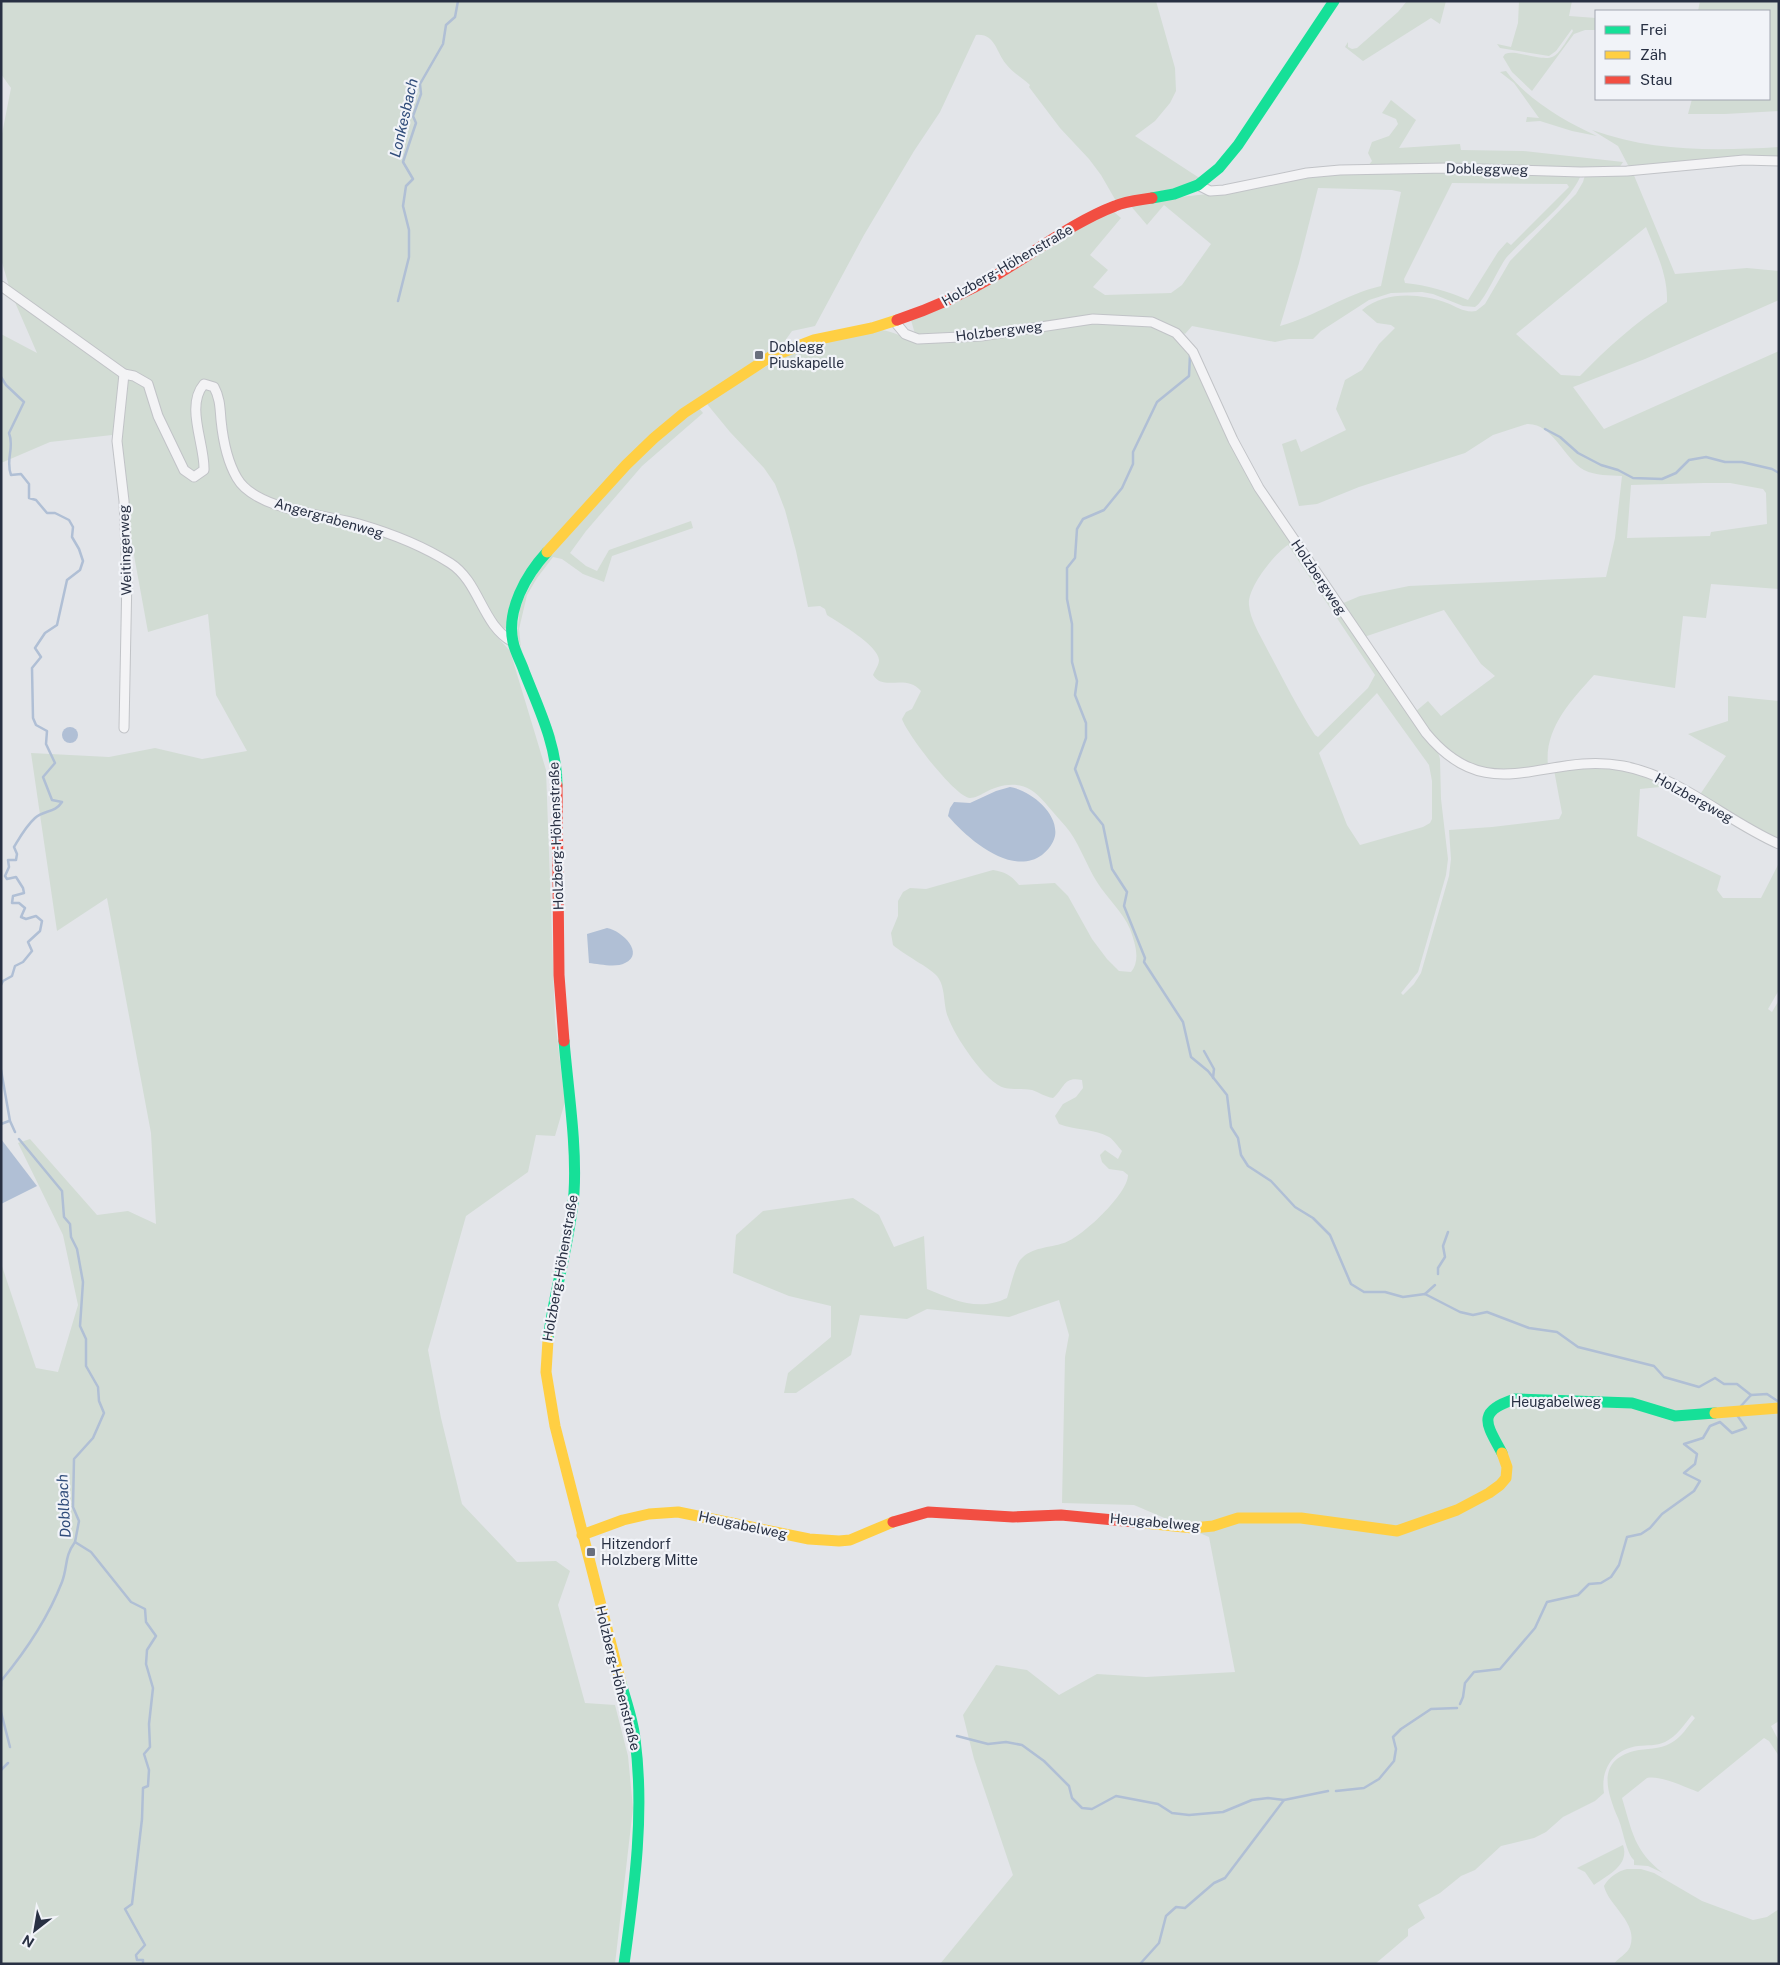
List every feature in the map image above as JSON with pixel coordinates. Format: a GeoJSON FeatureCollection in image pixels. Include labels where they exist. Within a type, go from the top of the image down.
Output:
{"type":"FeatureCollection","features":[{"type":"Feature","properties":{"kind":"street","name":"Holzberg-Höhenstraße"},"geometry":{"type":"LineString","coordinates":[[624,1964],[632,1906],[639,1821],[640,1796],[635,1737],[555,1426],[546,1372],[546,1352],[550,1321],[568,1239],[574,1193],[574,1158],[559,975],[557,778],[552,748],[545,725],[513,642],[513,623],[516,604],[521,590],[532,571],[614,478],[670,424],[703,400],[770,357],[814,340],[894,322],[960,295],[1116,205],[1174,194],[1198,185],[1219,168],[1238,145],[1334,1]]}},
{"type":"Feature","properties":{"kind":"street","name":"Dobleggweg"},"geometry":{"type":"LineString","coordinates":[[1198,185],[1210,191],[1224,190],[1307,174],[1340,170],[1447,168],[1581,172],[1627,171],[1744,160],[1779,161]]}},
{"type":"Feature","properties":{"kind":"street","name":"Angergrabenweg"},"geometry":{"type":"LineString","coordinates":[[1,286],[124,374],[134,376],[148,384],[158,416],[184,470],[194,477],[204,470],[205,457],[196,415],[197,392],[204,384],[214,387],[219,397],[221,422],[229,462],[238,481],[257,497],[300,512],[359,524],[410,543],[451,564],[465,576],[494,626],[507,639],[513,642]]}},
{"type":"Feature","properties":{"kind":"street","name":"Holzbergweg"},"geometry":{"type":"LineString","coordinates":[[894,322],[905,334],[918,339],[981,336],[1093,319],[1152,322],[1176,333],[1193,352],[1233,440],[1259,488],[1426,733],[1442,752],[1468,768],[1498,775],[1592,763],[1641,770],[1680,788],[1728,817],[1779,844]]}},
{"type":"Feature","properties":{"kind":"street","name":"Weitingerweg"},"geometry":{"type":"LineString","coordinates":[[124,374],[118,441],[124,501],[127,575],[124,728]]}},
{"type":"Feature","properties":{"kind":"street","name":"Heugabelweg"},"geometry":{"type":"LineString","coordinates":[[582,1535],[623,1520],[649,1514],[678,1512],[809,1539],[830,1541],[850,1540],[896,1520],[928,1512],[1013,1517],[1061,1515],[1193,1528],[1213,1526],[1238,1518],[1301,1518],[1397,1531],[1411,1528],[1469,1504],[1504,1483],[1507,1476],[1507,1467],[1488,1427],[1488,1415],[1498,1403],[1515,1399],[1632,1403],[1675,1416],[1779,1408]]}},
{"type":"Feature","properties":{"kind":"shaded area"},"geometry":{"type":"Polygon","coordinates":[[[1,1],[1156,1],[1175,68],[1176,91],[1170,103],[1155,121],[1135,136],[1201,179],[1190,185],[1116,201],[1101,175],[1060,128],[1029,87],[1030,85],[1008,67],[991,40],[982,35],[976,35],[940,112],[914,151],[864,235],[815,326],[792,331],[779,349],[701,398],[538,558],[507,628],[501,629],[468,587],[491,630],[510,651],[546,770],[555,1021],[565,1102],[555,1136],[536,1135],[528,1172],[466,1216],[428,1350],[441,1418],[462,1504],[517,1562],[556,1561],[570,1571],[558,1605],[585,1703],[615,1705],[628,1756],[633,1808],[615,1964],[1,1964],[1,1263],[36,1368],[58,1372],[78,1305],[63,1235],[18,1143],[30,1139],[97,1215],[128,1211],[156,1224],[151,1133],[107,898],[57,931],[31,753],[109,757],[155,748],[202,759],[247,751],[216,695],[208,614],[148,632],[112,435],[50,442],[1,463],[1,334],[37,353],[11,293],[1,259],[1,139],[11,88],[1,74],[1,1]]]}},
{"type":"Feature","properties":{"kind":"shaded area"},"geometry":{"type":"Polygon","coordinates":[[[1407,1],[1446,1],[1440,24],[1431,18],[1363,61],[1345,47],[1348,42],[1348,47],[1352,49],[1357,48],[1398,12],[1407,1]]]}},
{"type":"Feature","properties":{"kind":"shaded area"},"geometry":{"type":"Polygon","coordinates":[[[1519,1],[1572,1],[1569,16],[1595,18],[1595,30],[1585,30],[1574,34],[1532,91],[1512,72],[1503,57],[1505,54],[1515,53],[1541,58],[1553,57],[1573,31],[1572,29],[1556,51],[1549,56],[1500,48],[1497,44],[1511,47],[1518,23],[1519,1]]]}},
{"type":"Feature","properties":{"kind":"shaded area"},"geometry":{"type":"Polygon","coordinates":[[[1700,1],[1779,1],[1779,111],[1688,114],[1692,100],[1770,100],[1770,10],[1698,10],[1700,1]]]}},
{"type":"Feature","properties":{"kind":"shaded area"},"geometry":{"type":"Polygon","coordinates":[[[1506,71],[1515,82],[1547,109],[1597,136],[1572,131],[1540,121],[1526,122],[1527,117],[1539,118],[1514,83],[1500,72],[1506,71]]]}},
{"type":"Feature","properties":{"kind":"shaded area"},"geometry":{"type":"Polygon","coordinates":[[[1391,100],[1416,120],[1399,148],[1460,144],[1461,150],[1523,151],[1623,162],[1619,168],[1367,167],[1372,161],[1368,153],[1372,142],[1389,136],[1398,124],[1396,119],[1382,113],[1391,100]]]}},
{"type":"Feature","properties":{"kind":"shaded area"},"geometry":{"type":"Polygon","coordinates":[[[1592,130],[1615,137],[1661,146],[1708,149],[1779,147],[1779,159],[1631,167],[1618,146],[1592,130]]]}},
{"type":"Feature","properties":{"kind":"shaded area"},"geometry":{"type":"Polygon","coordinates":[[[1447,170],[1581,174],[1569,195],[1506,258],[1483,299],[1475,307],[1463,306],[1433,294],[1422,292],[1391,293],[1369,300],[1321,331],[1313,339],[1289,339],[1275,342],[1192,326],[1185,334],[1171,326],[1081,316],[981,332],[918,336],[915,334],[911,320],[1092,221],[1114,212],[1121,218],[1090,255],[1108,270],[1093,287],[1105,295],[1171,293],[1182,285],[1211,244],[1164,205],[1147,225],[1130,205],[1217,193],[1307,176],[1447,170]],[[1452,183],[1404,279],[1405,283],[1437,289],[1468,300],[1498,252],[1507,242],[1511,245],[1569,187],[1567,184],[1452,183]],[[1318,188],[1299,263],[1280,326],[1306,317],[1356,294],[1381,286],[1401,192],[1392,190],[1318,188]]]}},
{"type":"Feature","properties":{"kind":"shaded area"},"geometry":{"type":"Polygon","coordinates":[[[1633,173],[1675,274],[1747,268],[1779,271],[1779,300],[1645,359],[1573,387],[1604,429],[1779,351],[1779,589],[1711,584],[1706,618],[1683,616],[1675,688],[1594,675],[1568,705],[1555,727],[1550,739],[1548,766],[1514,771],[1489,771],[1447,753],[1415,712],[1428,701],[1441,716],[1495,676],[1481,664],[1444,610],[1364,637],[1341,604],[1360,596],[1409,586],[1606,577],[1615,538],[1622,476],[1598,474],[1584,470],[1570,458],[1544,429],[1536,425],[1527,424],[1493,435],[1465,453],[1359,487],[1317,504],[1299,506],[1282,444],[1296,439],[1301,452],[1346,430],[1336,409],[1345,380],[1362,370],[1379,344],[1395,328],[1391,325],[1377,323],[1362,310],[1381,299],[1414,296],[1447,303],[1465,310],[1476,311],[1485,304],[1510,261],[1576,194],[1585,175],[1633,173]],[[1646,227],[1516,334],[1561,375],[1580,376],[1622,336],[1667,302],[1666,282],[1646,227]],[[1730,483],[1631,485],[1627,538],[1710,536],[1711,532],[1767,524],[1766,493],[1763,489],[1730,483]]]}},
{"type":"Feature","properties":{"kind":"shaded area"},"geometry":{"type":"Polygon","coordinates":[[[1082,323],[1151,325],[1174,335],[1191,353],[1230,441],[1423,735],[1438,752],[1448,859],[1446,875],[1418,972],[1401,993],[1403,995],[1414,984],[1421,973],[1449,876],[1451,859],[1449,830],[1559,819],[1562,813],[1554,770],[1592,766],[1631,771],[1670,786],[1640,789],[1637,836],[1721,876],[1717,890],[1723,898],[1761,898],[1779,863],[1779,990],[1768,1009],[1772,1012],[1779,1000],[1779,1721],[1771,1726],[1779,1741],[1779,1756],[1769,1741],[1764,1738],[1698,1792],[1659,1778],[1647,1778],[1622,1798],[1635,1840],[1646,1857],[1663,1873],[1648,1866],[1634,1865],[1634,1860],[1627,1847],[1608,1788],[1609,1770],[1614,1762],[1622,1756],[1634,1751],[1662,1747],[1675,1741],[1695,1718],[1692,1715],[1669,1740],[1655,1745],[1629,1748],[1616,1756],[1610,1762],[1604,1776],[1604,1793],[1595,1801],[1563,1817],[1546,1832],[1534,1838],[1501,1846],[1475,1870],[1461,1876],[1440,1893],[1418,1905],[1425,1918],[1408,1929],[1408,1936],[1375,1964],[940,1964],[1013,1875],[974,1759],[963,1715],[996,1665],[1027,1670],[1059,1695],[1097,1674],[1146,1677],[1235,1672],[1209,1537],[1134,1505],[1062,1503],[1065,1357],[1069,1335],[1059,1300],[1009,1317],[927,1309],[907,1319],[860,1315],[851,1355],[796,1393],[784,1393],[788,1373],[831,1337],[831,1306],[789,1296],[733,1273],[736,1235],[763,1211],[853,1198],[879,1215],[894,1247],[924,1236],[927,1289],[966,1303],[986,1304],[996,1302],[1007,1298],[1019,1262],[1025,1255],[1041,1248],[1064,1243],[1081,1233],[1112,1204],[1126,1183],[1128,1175],[1123,1171],[1109,1169],[1102,1162],[1100,1155],[1105,1150],[1118,1159],[1122,1151],[1111,1138],[1098,1132],[1059,1124],[1055,1116],[1063,1104],[1076,1097],[1083,1088],[1082,1080],[1068,1081],[1053,1098],[1032,1090],[1008,1089],[997,1085],[980,1069],[951,1025],[945,1007],[940,980],[928,969],[893,945],[891,933],[898,916],[898,901],[903,892],[910,888],[926,889],[993,870],[1007,874],[1019,885],[1055,883],[1068,896],[1092,939],[1107,959],[1119,971],[1131,972],[1136,962],[1136,951],[1127,923],[1097,882],[1070,832],[1034,792],[1025,787],[1008,785],[970,798],[954,787],[932,764],[902,719],[906,712],[912,709],[921,691],[908,683],[889,683],[878,680],[873,675],[879,660],[872,648],[857,635],[827,615],[825,609],[820,606],[808,607],[785,510],[775,484],[764,468],[707,404],[709,400],[794,350],[881,330],[918,342],[1082,323]],[[1288,545],[1282,549],[1262,572],[1252,590],[1249,605],[1258,632],[1308,724],[1318,737],[1368,688],[1375,675],[1288,545]],[[1377,693],[1319,753],[1347,825],[1360,845],[1423,827],[1430,823],[1432,819],[1432,781],[1429,765],[1377,693]]]}},
{"type":"Feature","properties":{"kind":"shaded area"},"geometry":{"type":"Polygon","coordinates":[[[698,407],[703,413],[642,466],[586,531],[570,553],[586,566],[597,571],[609,550],[691,521],[693,528],[612,556],[604,582],[583,574],[562,559],[553,557],[527,595],[519,629],[521,647],[517,636],[520,605],[543,562],[641,456],[698,407]]]}},
{"type":"Feature","properties":{"kind":"shaded area"},"geometry":{"type":"Polygon","coordinates":[[[523,654],[556,739],[551,733],[523,654]]]}},
{"type":"Feature","properties":{"kind":"shaded area"},"geometry":{"type":"Polygon","coordinates":[[[1728,696],[1779,701],[1779,841],[1699,796],[1726,756],[1688,734],[1728,721],[1728,696]]]}},
{"type":"Feature","properties":{"kind":"shaded area"},"geometry":{"type":"Polygon","coordinates":[[[1623,1845],[1624,1852],[1621,1864],[1594,1885],[1585,1872],[1577,1868],[1623,1845]]]}},
{"type":"Feature","properties":{"kind":"shaded area"},"geometry":{"type":"Polygon","coordinates":[[[1627,1869],[1641,1869],[1654,1873],[1702,1901],[1753,1920],[1767,1917],[1779,1909],[1779,1964],[1614,1964],[1629,1949],[1632,1938],[1627,1922],[1611,1900],[1604,1886],[1614,1875],[1627,1869]]]}},
{"type":"Feature","properties":{"kind":"water"},"geometry":{"type":"Polygon","coordinates":[[[70,727],[76,729],[78,735],[76,741],[70,743],[64,741],[62,735],[64,729],[70,727]]]}},
{"type":"Feature","properties":{"kind":"water"},"geometry":{"type":"Polygon","coordinates":[[[1010,787],[1026,793],[1042,804],[1048,811],[1055,827],[1055,836],[1050,847],[1042,855],[1030,861],[1004,858],[991,852],[967,835],[948,816],[954,802],[970,803],[1010,787]]]}},
{"type":"Feature","properties":{"kind":"water"},"geometry":{"type":"Polygon","coordinates":[[[607,928],[619,933],[630,943],[633,954],[631,959],[617,965],[589,963],[587,934],[607,928]]]}},
{"type":"Feature","properties":{"kind":"water"},"geometry":{"type":"Polygon","coordinates":[[[1,1139],[37,1186],[1,1204],[1,1139]]]}},
{"type":"Feature","properties":{"kind":"waterway","name":"Lonkesbach"},"geometry":{"type":"LineString","coordinates":[[398,301],[409,257],[409,230],[403,206],[406,186],[413,179],[403,162],[416,123],[413,116],[421,94],[420,84],[443,44],[446,25],[455,17],[458,1]]}},
{"type":"Feature","properties":{"kind":"waterway"},"geometry":{"type":"LineString","coordinates":[[1190,355],[1189,376],[1157,402],[1133,452],[1133,464],[1122,488],[1104,510],[1083,519],[1077,529],[1075,558],[1067,568],[1067,599],[1072,624],[1072,662],[1077,681],[1075,695],[1086,723],[1086,738],[1075,769],[1091,810],[1103,825],[1112,869],[1127,892],[1124,906],[1145,958],[1144,962],[1183,1022],[1191,1057],[1208,1071],[1227,1095],[1231,1127],[1238,1138],[1241,1155],[1248,1166],[1271,1181],[1295,1207],[1313,1218],[1330,1235],[1351,1284],[1364,1292],[1385,1292],[1403,1297],[1425,1294],[1460,1312],[1473,1315],[1487,1312],[1529,1328],[1557,1332],[1578,1347],[1654,1366],[1664,1377],[1699,1387],[1715,1378],[1724,1384],[1737,1384],[1751,1395]]}},
{"type":"Feature","properties":{"kind":"waterway","name":"Doblbach"},"geometry":{"type":"LineString","coordinates":[[1,377],[6,385],[24,402],[9,433],[11,438],[9,464],[11,475],[21,474],[29,484],[29,498],[36,500],[47,513],[55,513],[69,520],[73,527],[72,537],[83,561],[80,570],[67,580],[57,625],[45,633],[35,648],[41,657],[32,668],[33,718],[36,725],[47,731],[46,744],[55,763],[43,777],[52,800],[62,802],[56,808],[38,815],[32,821],[14,847],[17,854],[16,860],[8,860],[9,867],[5,876],[7,879],[16,877],[24,893],[13,896],[12,903],[19,903],[25,908],[21,917],[26,919],[36,916],[42,921],[40,931],[28,942],[32,951],[23,962],[15,966],[12,976],[3,981],[1,985]]}},
{"type":"Feature","properties":{"kind":"waterway"},"geometry":{"type":"LineString","coordinates":[[1545,429],[1560,437],[1578,453],[1633,478],[1662,479],[1676,473],[1689,460],[1706,457],[1725,462],[1742,462],[1772,469],[1779,473]]}},
{"type":"Feature","properties":{"kind":"waterway"},"geometry":{"type":"LineString","coordinates":[[1204,1051],[1214,1069],[1213,1078]]}},
{"type":"Feature","properties":{"kind":"waterway","name":"Doblbach"},"geometry":{"type":"LineString","coordinates":[[1,1070],[10,1121],[15,1132]]}},
{"type":"Feature","properties":{"kind":"waterway"},"geometry":{"type":"LineString","coordinates":[[1,1124],[9,1121]]}},
{"type":"Feature","properties":{"kind":"waterway","name":"Doblbach"},"geometry":{"type":"LineString","coordinates":[[19,1139],[62,1191],[64,1217],[70,1224],[71,1237],[77,1249],[83,1282],[80,1326],[86,1339],[86,1366],[98,1387],[99,1401],[104,1413],[93,1438],[74,1459],[73,1507],[79,1521],[75,1542],[91,1552],[131,1602],[145,1609],[146,1622],[156,1636],[147,1650],[146,1664],[153,1688],[149,1724],[150,1747],[144,1754],[149,1770],[148,1786],[143,1788],[142,1819],[132,1904],[125,1909],[145,1945],[136,1955],[137,1960],[143,1960],[143,1964]]}},
{"type":"Feature","properties":{"kind":"waterway"},"geometry":{"type":"LineString","coordinates":[[1438,1274],[1438,1268],[1445,1257],[1443,1246],[1448,1232]]}},
{"type":"Feature","properties":{"kind":"waterway"},"geometry":{"type":"LineString","coordinates":[[1425,1294],[1435,1285]]}},
{"type":"Feature","properties":{"kind":"waterway"},"geometry":{"type":"LineString","coordinates":[[1741,1406],[1751,1395],[1767,1394],[1779,1402]]}},
{"type":"Feature","properties":{"kind":"waterway"},"geometry":{"type":"LineString","coordinates":[[1460,1704],[1465,1683],[1474,1672],[1500,1669],[1535,1628],[1547,1602],[1578,1595],[1589,1584],[1601,1583],[1611,1577],[1619,1565],[1627,1537],[1641,1534],[1650,1528],[1662,1514],[1694,1491],[1700,1481],[1684,1473],[1695,1464],[1697,1454],[1684,1444],[1703,1438],[1710,1426],[1720,1422],[1732,1433],[1746,1428],[1737,1415]]}},
{"type":"Feature","properties":{"kind":"waterway"},"geometry":{"type":"LineString","coordinates":[[1,1686],[1,1681],[19,1658],[50,1609],[62,1582],[68,1557],[75,1542]]}},
{"type":"Feature","properties":{"kind":"waterway"},"geometry":{"type":"LineString","coordinates":[[1336,1791],[1364,1788],[1379,1779],[1394,1761],[1396,1749],[1393,1737],[1401,1729],[1431,1709],[1457,1708]]}},
{"type":"Feature","properties":{"kind":"waterway"},"geometry":{"type":"LineString","coordinates":[[1,1712],[10,1747]]}},
{"type":"Feature","properties":{"kind":"waterway"},"geometry":{"type":"LineString","coordinates":[[957,1736],[988,1744],[1006,1742],[1022,1745],[1044,1761],[1069,1786],[1072,1798],[1082,1808],[1092,1809],[1116,1796],[1158,1804],[1172,1813],[1189,1815],[1223,1812],[1252,1800],[1268,1798],[1284,1800]]}},
{"type":"Feature","properties":{"kind":"waterway"},"geometry":{"type":"LineString","coordinates":[[1,1770],[8,1763]]}},
{"type":"Feature","properties":{"kind":"waterway"},"geometry":{"type":"LineString","coordinates":[[1140,1964],[1159,1943],[1166,1916],[1176,1907],[1185,1908],[1214,1883],[1225,1878],[1284,1800],[1328,1791]]}},
{"type":"Feature","properties":{"kind":"traffic: fast"},"geometry":{"type":"LineString","coordinates":[[1152,198],[1174,194],[1198,185],[1219,168],[1238,145],[1334,1]]}},
{"type":"Feature","properties":{"kind":"traffic: fast"},"geometry":{"type":"LineString","coordinates":[[547,552],[525,582],[515,606],[512,630],[515,649],[541,712],[550,741],[554,755],[557,785]]}},
{"type":"Feature","properties":{"kind":"traffic: fast"},"geometry":{"type":"LineString","coordinates":[[548,1340],[572,1212],[575,1175],[564,1041]]}},
{"type":"Feature","properties":{"kind":"traffic: fast"},"geometry":{"type":"LineString","coordinates":[[1502,1453],[1492,1434],[1488,1420],[1494,1409],[1515,1399],[1632,1403],[1675,1416],[1715,1413]]}},
{"type":"Feature","properties":{"kind":"traffic: fast"},"geometry":{"type":"LineString","coordinates":[[621,1683],[634,1732],[639,1795],[635,1880],[624,1964]]}},
{"type":"Feature","properties":{"kind":"traffic: slow"},"geometry":{"type":"LineString","coordinates":[[547,552],[626,465],[684,413],[770,357],[814,340],[872,328],[897,320]]}},
{"type":"Feature","properties":{"kind":"traffic: slow"},"geometry":{"type":"LineString","coordinates":[[548,1340],[546,1372],[555,1426],[621,1683]]}},
{"type":"Feature","properties":{"kind":"traffic: slow"},"geometry":{"type":"LineString","coordinates":[[1715,1413],[1779,1408]]}},
{"type":"Feature","properties":{"kind":"traffic: slow"},"geometry":{"type":"LineString","coordinates":[[1135,1522],[1193,1528],[1213,1526],[1238,1518],[1301,1518],[1397,1531],[1457,1510],[1500,1485],[1506,1478],[1507,1467],[1502,1453]]}},
{"type":"Feature","properties":{"kind":"traffic: slow"},"geometry":{"type":"LineString","coordinates":[[582,1535],[623,1520],[649,1514],[678,1512],[809,1539],[839,1541],[850,1540],[893,1522]]}},
{"type":"Feature","properties":{"kind":"traffic: jam"},"geometry":{"type":"LineString","coordinates":[[897,320],[974,288],[1070,228],[1100,212],[1124,203],[1152,198]]}},
{"type":"Feature","properties":{"kind":"traffic: jam"},"geometry":{"type":"LineString","coordinates":[[557,785],[559,975],[564,1041]]}},
{"type":"Feature","properties":{"kind":"traffic: jam"},"geometry":{"type":"LineString","coordinates":[[893,1522],[928,1512],[1013,1517],[1061,1515],[1135,1522]]}},
{"type":"Feature","properties":{"kind":"place","name":"Doblegg Piuskapelle"},"geometry":{"type":"Point","coordinates":[759,355]}},
{"type":"Feature","properties":{"kind":"place","name":"Hitzendorf Holzberg Mitte"},"geometry":{"type":"Point","coordinates":[591,1552]}}]}
